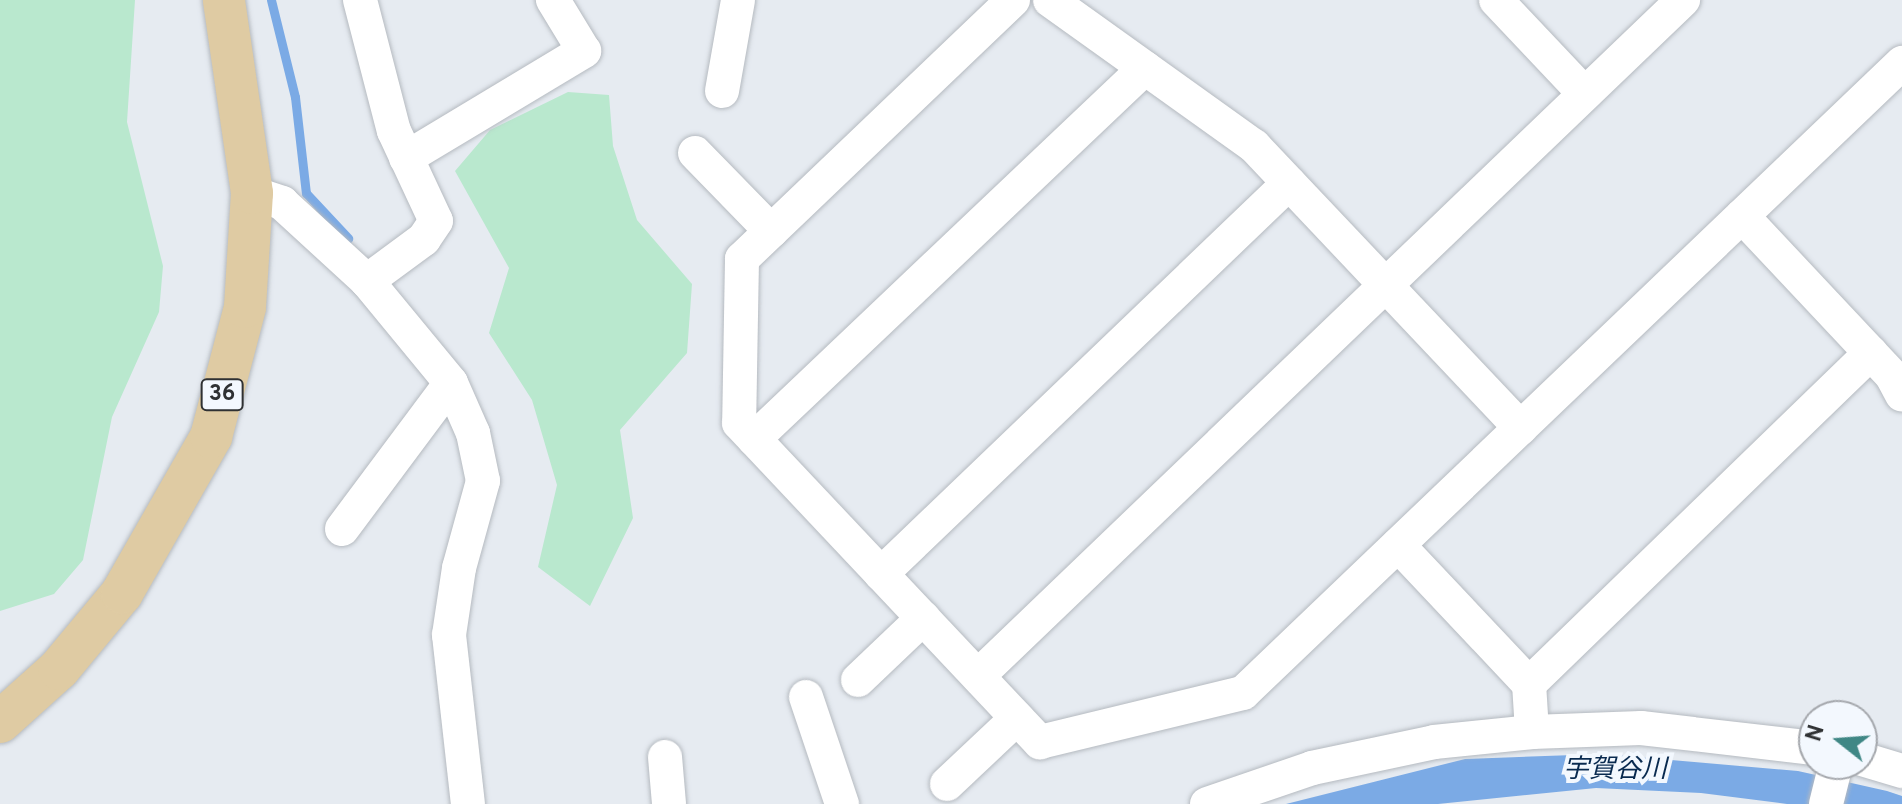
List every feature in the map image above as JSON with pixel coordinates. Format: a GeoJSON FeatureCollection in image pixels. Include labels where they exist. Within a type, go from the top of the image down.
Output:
{"type":"FeatureCollection","features":[{"type":"Feature","properties":{"kind":"main road","name":"36"},"geometry":{"type":"LineString","coordinates":[[0,722],[59,669],[122,593],[211,437],[245,307],[252,193],[224,0]]}},
{"type":"Feature","properties":{"kind":"street"},"geometry":{"type":"LineString","coordinates":[[360,0],[406,158],[436,221],[424,239],[367,281]]}},
{"type":"Feature","properties":{"kind":"street"},"geometry":{"type":"LineString","coordinates":[[406,158],[584,51],[553,0]]}},
{"type":"Feature","properties":{"kind":"street"},"geometry":{"type":"LineString","coordinates":[[722,91],[738,0]]}},
{"type":"Feature","properties":{"kind":"street"},"geometry":{"type":"LineString","coordinates":[[1013,0],[742,259],[739,423],[1040,742],[1243,693],[1902,63]]}},
{"type":"Feature","properties":{"kind":"street"},"geometry":{"type":"LineString","coordinates":[[1050,0],[1254,146],[1521,428]]}},
{"type":"Feature","properties":{"kind":"street"},"geometry":{"type":"LineString","coordinates":[[1496,0],[1585,94]]}},
{"type":"Feature","properties":{"kind":"street"},"geometry":{"type":"LineString","coordinates":[[978,676],[1683,0]]}},
{"type":"Feature","properties":{"kind":"street"},"geometry":{"type":"LineString","coordinates":[[754,439],[1145,68]]}},
{"type":"Feature","properties":{"kind":"street"},"geometry":{"type":"LineString","coordinates":[[695,153],[771,231]]}},
{"type":"Feature","properties":{"kind":"street"},"geometry":{"type":"LineString","coordinates":[[881,574],[1289,183]]}},
{"type":"Feature","properties":{"kind":"street"},"geometry":{"type":"LineString","coordinates":[[252,193],[282,203],[367,281],[451,383],[473,433],[483,481],[459,568],[449,635],[468,804]]}},
{"type":"Feature","properties":{"kind":"street"},"geometry":{"type":"LineString","coordinates":[[1742,216],[1871,353],[1902,395]]}},
{"type":"Feature","properties":{"kind":"street"},"geometry":{"type":"LineString","coordinates":[[1529,684],[1871,353]]}},
{"type":"Feature","properties":{"kind":"street"},"geometry":{"type":"LineString","coordinates":[[342,529],[451,383]]}},
{"type":"Feature","properties":{"kind":"street"},"geometry":{"type":"LineString","coordinates":[[1398,545],[1529,684],[1532,732]]}},
{"type":"Feature","properties":{"kind":"street"},"geometry":{"type":"LineString","coordinates":[[858,680],[923,618]]}},
{"type":"Feature","properties":{"kind":"street"},"geometry":{"type":"LineString","coordinates":[[806,697],[842,804]]}},
{"type":"Feature","properties":{"kind":"street"},"geometry":{"type":"LineString","coordinates":[[947,784],[1017,718]]}},
{"type":"Feature","properties":{"kind":"street"},"geometry":{"type":"LineString","coordinates":[[1207,804],[1312,768],[1434,742],[1532,732],[1641,728],[1798,746]]}},
{"type":"Feature","properties":{"kind":"street"},"geometry":{"type":"LineString","coordinates":[[665,757],[669,804]]}},
{"type":"Feature","properties":{"kind":"street"},"geometry":{"type":"LineString","coordinates":[[1878,764],[1902,771]]}},
{"type":"Feature","properties":{"kind":"street"},"geometry":{"type":"LineString","coordinates":[[1826,804],[1832,780]]}},
{"type":"Feature","properties":{"kind":"green space"},"geometry":{"type":"Polygon","coordinates":[[[0,0],[135,0],[127,122],[163,266],[159,312],[112,417],[83,560],[54,594],[0,611],[0,0]]]}},
{"type":"Feature","properties":{"kind":"green space"},"geometry":{"type":"Polygon","coordinates":[[[568,92],[609,95],[613,146],[637,220],[692,284],[687,353],[620,430],[633,518],[590,606],[538,567],[557,485],[532,400],[489,333],[509,268],[455,171],[490,130],[568,92]]]}},
{"type":"Feature","properties":{"kind":"water","name":"宇賀谷川"},"geometry":{"type":"Polygon","coordinates":[[[1602,754],[1798,771],[1798,780],[1838,780],[1887,791],[1902,796],[1902,804],[1787,804],[1701,793],[1596,788],[1438,804],[1286,804],[1465,759],[1602,754]]]}},
{"type":"Feature","properties":{"kind":"waterway"},"geometry":{"type":"LineString","coordinates":[[271,0],[295,97],[306,193],[348,238]]}}]}
